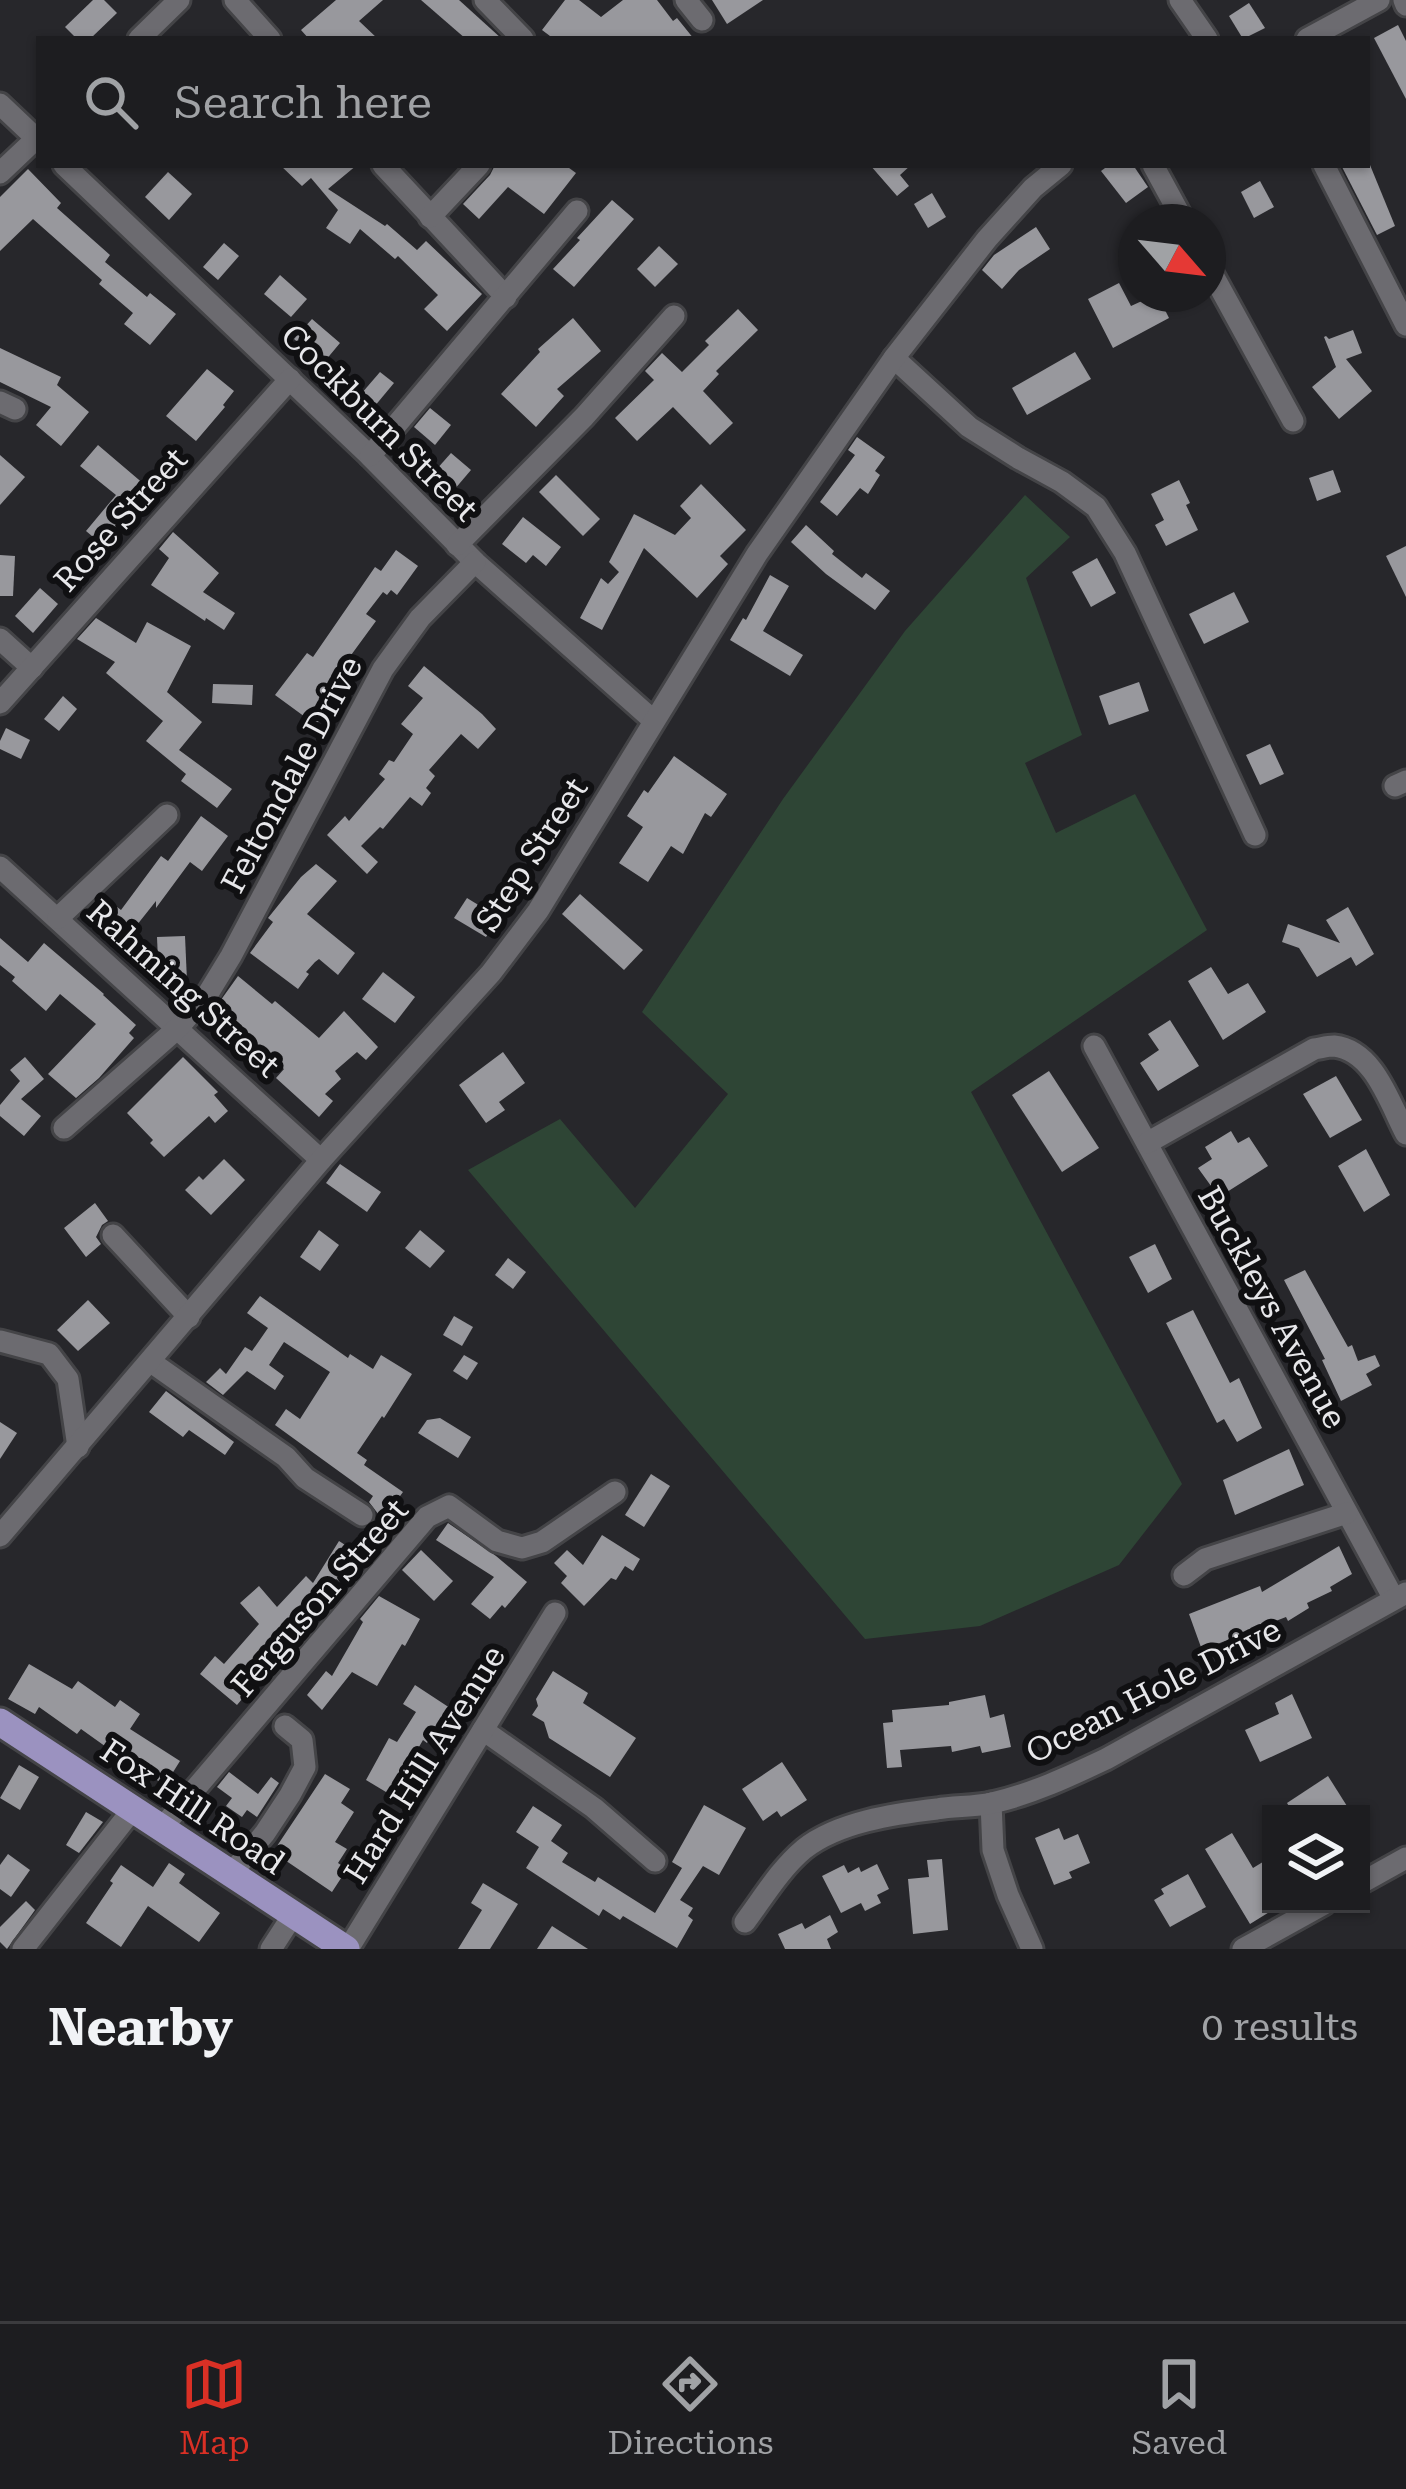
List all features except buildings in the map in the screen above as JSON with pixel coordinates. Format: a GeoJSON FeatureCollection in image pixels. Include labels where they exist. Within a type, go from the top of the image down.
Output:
{"type":"FeatureCollection","features":[{"type":"Feature","properties":{"kind":"main road","name":"Fox Hill Road"},"geometry":{"type":"LineString","coordinates":[[0,1722],[347,1949]]}},
{"type":"Feature","properties":{"kind":"street"},"geometry":{"type":"LineString","coordinates":[[142,36],[179,0]]}},
{"type":"Feature","properties":{"kind":"street"},"geometry":{"type":"LineString","coordinates":[[235,0],[267,36]]}},
{"type":"Feature","properties":{"kind":"street"},"geometry":{"type":"LineString","coordinates":[[485,0],[521,36]]}},
{"type":"Feature","properties":{"kind":"street"},"geometry":{"type":"LineString","coordinates":[[686,0],[702,20]]}},
{"type":"Feature","properties":{"kind":"street"},"geometry":{"type":"LineString","coordinates":[[1180,0],[1205,36]]}},
{"type":"Feature","properties":{"kind":"street"},"geometry":{"type":"LineString","coordinates":[[1312,36],[1378,0]]}},
{"type":"Feature","properties":{"kind":"street"},"geometry":{"type":"LineString","coordinates":[[0,104],[36,137]]}},
{"type":"Feature","properties":{"kind":"street"},"geometry":{"type":"LineString","coordinates":[[0,173],[36,141]]}},
{"type":"Feature","properties":{"kind":"street","name":"Cockburn Street"},"geometry":{"type":"LineString","coordinates":[[67,168],[475,562],[654,722]]}},
{"type":"Feature","properties":{"kind":"street"},"geometry":{"type":"LineString","coordinates":[[386,168],[506,297]]}},
{"type":"Feature","properties":{"kind":"street"},"geometry":{"type":"LineString","coordinates":[[430,218],[476,168]]}},
{"type":"Feature","properties":{"kind":"street","name":"Step Street"},"geometry":{"type":"LineString","coordinates":[[0,1536],[321,1160],[491,974],[538,911],[757,554],[894,358],[987,239],[1057,168]]}},
{"type":"Feature","properties":{"kind":"street"},"geometry":{"type":"LineString","coordinates":[[1155,168],[1174,204]]}},
{"type":"Feature","properties":{"kind":"street"},"geometry":{"type":"LineString","coordinates":[[1326,168],[1406,325]]}},
{"type":"Feature","properties":{"kind":"street"},"geometry":{"type":"LineString","coordinates":[[370,456],[577,212]]}},
{"type":"Feature","properties":{"kind":"street"},"geometry":{"type":"LineString","coordinates":[[1226,299],[1293,421]]}},
{"type":"Feature","properties":{"kind":"street"},"geometry":{"type":"LineString","coordinates":[[457,545],[584,417],[674,316]]}},
{"type":"Feature","properties":{"kind":"street"},"geometry":{"type":"LineString","coordinates":[[894,358],[969,427],[1096,507],[1125,553],[1256,835]]}},
{"type":"Feature","properties":{"kind":"street","name":"Rose Street"},"geometry":{"type":"LineString","coordinates":[[0,703],[290,379]]}},
{"type":"Feature","properties":{"kind":"street","name":"Feltondale Drive"},"geometry":{"type":"LineString","coordinates":[[64,1128],[179,1028],[209,992],[383,669],[420,618],[475,562]]}},
{"type":"Feature","properties":{"kind":"street"},"geometry":{"type":"LineString","coordinates":[[0,638],[32,668]]}},
{"type":"Feature","properties":{"kind":"street"},"geometry":{"type":"LineString","coordinates":[[58,918],[167,815]]}},
{"type":"Feature","properties":{"kind":"street","name":"Rahming Street"},"geometry":{"type":"LineString","coordinates":[[0,867],[321,1160]]}},
{"type":"Feature","properties":{"kind":"street","name":"Buckleys Avenue"},"geometry":{"type":"LineString","coordinates":[[1094,1046],[1348,1513],[1400,1596]]}},
{"type":"Feature","properties":{"kind":"street"},"geometry":{"type":"LineString","coordinates":[[1147,1143],[1314,1049],[1334,1046],[1367,1062],[1406,1134]]}},
{"type":"Feature","properties":{"kind":"street"},"geometry":{"type":"LineString","coordinates":[[113,1234],[189,1317]]}},
{"type":"Feature","properties":{"kind":"street"},"geometry":{"type":"LineString","coordinates":[[0,1341],[49,1354],[68,1379],[78,1447]]}},
{"type":"Feature","properties":{"kind":"street"},"geometry":{"type":"LineString","coordinates":[[151,1362],[362,1515]]}},
{"type":"Feature","properties":{"kind":"street","name":"Ferguson Street"},"geometry":{"type":"LineString","coordinates":[[161,1829],[427,1517],[449,1506],[497,1541],[522,1548],[542,1542],[615,1492]]}},
{"type":"Feature","properties":{"kind":"street"},"geometry":{"type":"LineString","coordinates":[[1184,1575],[1205,1559],[1348,1513]]}},
{"type":"Feature","properties":{"kind":"street","name":"Ocean Hole Drive"},"geometry":{"type":"LineString","coordinates":[[745,1922],[801,1851],[825,1835],[896,1816],[992,1803],[1059,1781],[1400,1596]]}},
{"type":"Feature","properties":{"kind":"street","name":"Hard Hill Avenue"},"geometry":{"type":"LineString","coordinates":[[347,1949],[555,1612]]}},
{"type":"Feature","properties":{"kind":"street"},"geometry":{"type":"LineString","coordinates":[[230,1875],[266,1833],[305,1767],[302,1740],[285,1726]]}},
{"type":"Feature","properties":{"kind":"street"},"geometry":{"type":"LineString","coordinates":[[483,1730],[594,1808],[655,1861]]}},
{"type":"Feature","properties":{"kind":"street"},"geometry":{"type":"LineString","coordinates":[[992,1803],[993,1850],[1032,1949]]}},
{"type":"Feature","properties":{"kind":"street"},"geometry":{"type":"LineString","coordinates":[[23,1949],[133,1809]]}},
{"type":"Feature","properties":{"kind":"street"},"geometry":{"type":"LineString","coordinates":[[1370,1878],[1406,1858]]}},
{"type":"Feature","properties":{"kind":"street"},"geometry":{"type":"LineString","coordinates":[[1243,1949],[1308,1913]]}},
{"type":"Feature","properties":{"kind":"street"},"geometry":{"type":"LineString","coordinates":[[271,1949],[293,1916]]}},
{"type":"Feature","properties":{"kind":"green space"},"geometry":{"type":"Polygon","coordinates":[[[1025,495],[1070,537],[1026,578],[1082,735],[1025,763],[1056,833],[1135,794],[1207,930],[971,1092],[1182,1484],[1119,1565],[980,1626],[865,1639],[468,1170],[560,1119],[635,1208],[728,1094],[642,1012],[783,799],[905,631],[1025,495]]]}}]}
